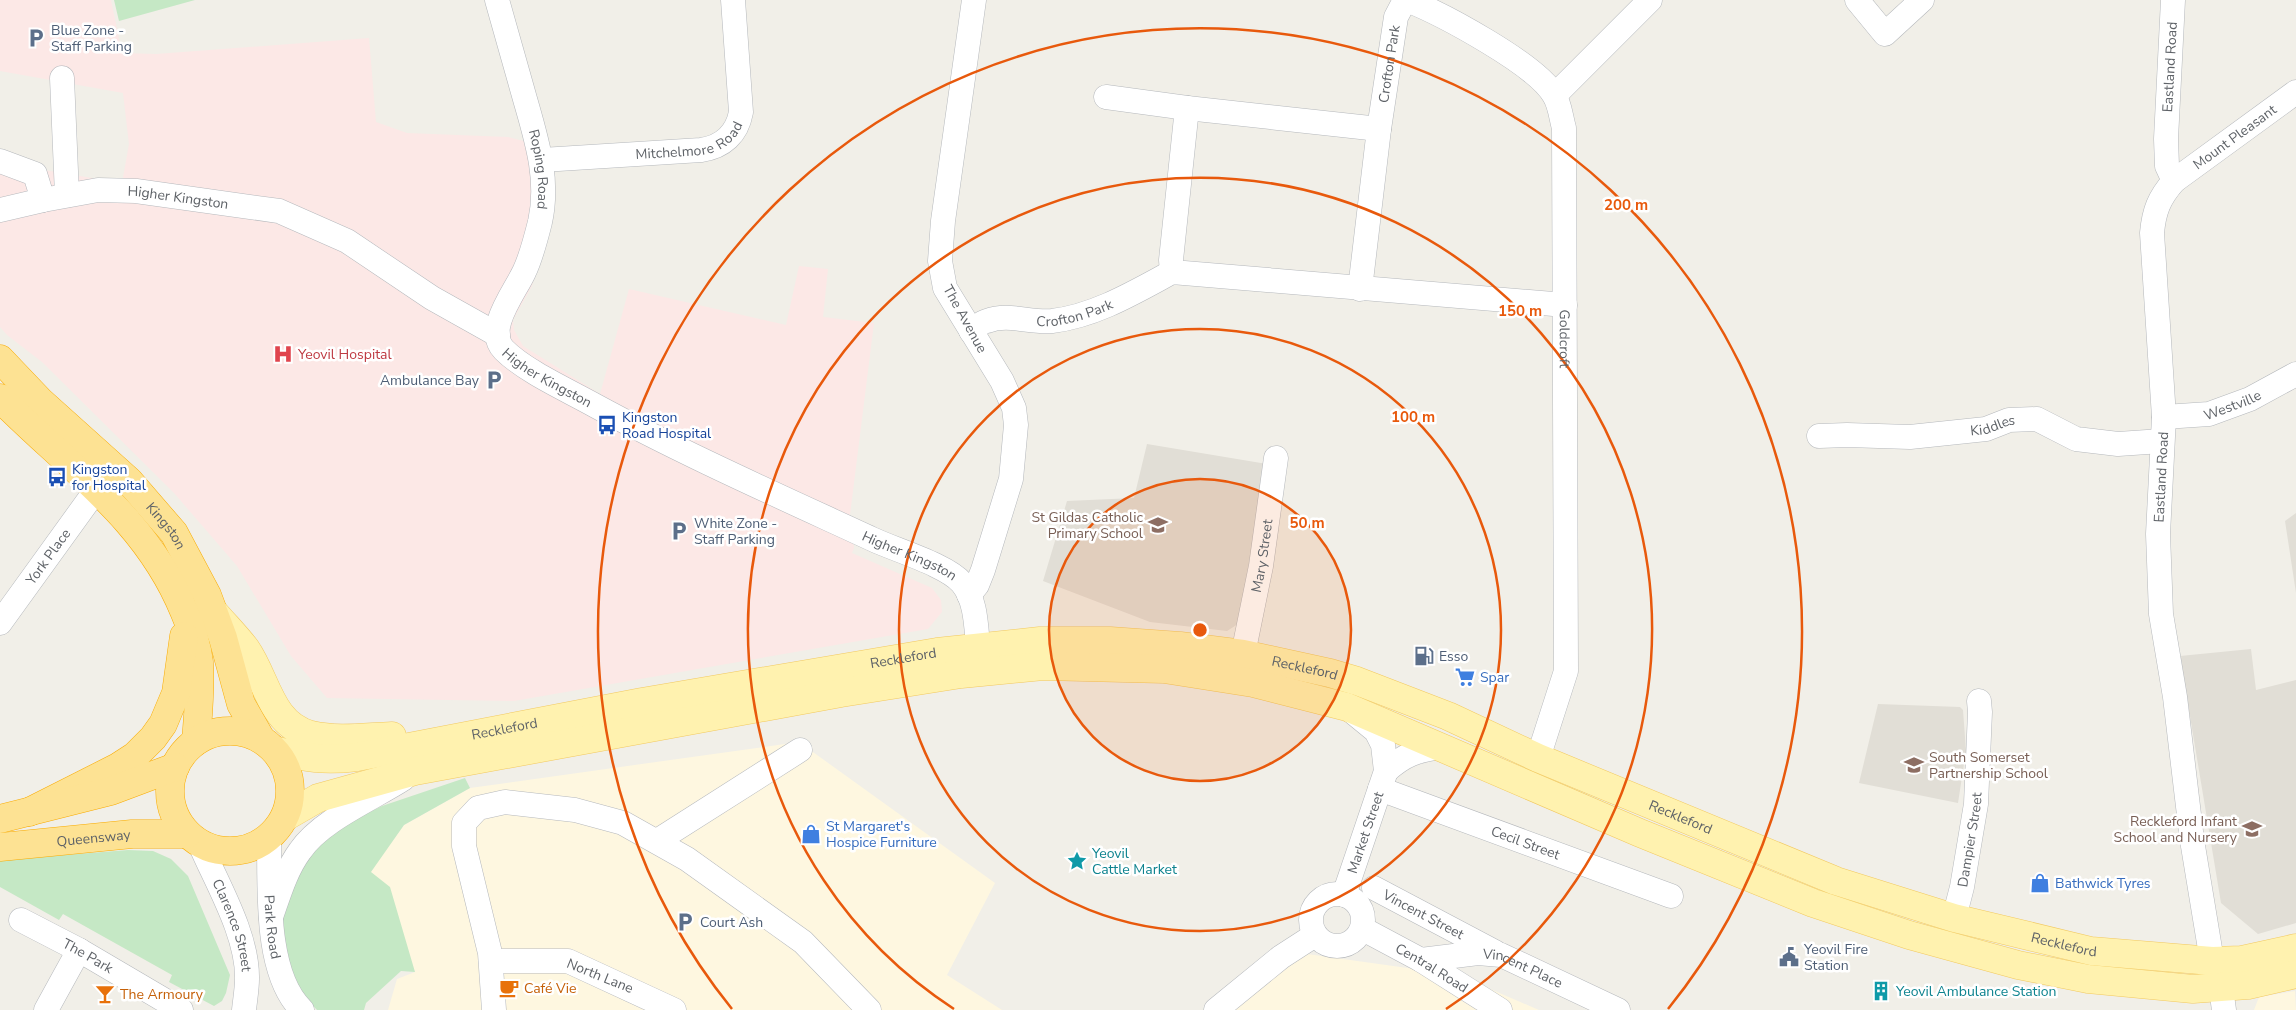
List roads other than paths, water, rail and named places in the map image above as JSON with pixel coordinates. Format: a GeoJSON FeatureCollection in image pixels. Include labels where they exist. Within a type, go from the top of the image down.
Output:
{"type":"FeatureCollection","features":[{"type":"Feature","properties":{"kind":"highway","name":"Kingston"},"geometry":{"type":"LineString","coordinates":[[0,359],[40,401],[122,474],[151,504],[174,533],[185,552],[223,638],[241,704],[268,745]]}},
{"type":"Feature","properties":{"kind":"highway","name":"Kingston"},"geometry":{"type":"LineString","coordinates":[[0,398],[126,518],[151,548],[177,593],[199,661],[196,742]]}},
{"type":"Feature","properties":{"kind":"highway"},"geometry":{"type":"LineString","coordinates":[[29,812],[118,767],[135,756],[153,738],[163,724],[176,693],[186,617]]}},
{"type":"Feature","properties":{"kind":"highway"},"geometry":{"type":"LineString","coordinates":[[221,731],[235,731],[268,745],[283,762],[291,789],[290,803],[277,827],[254,847],[236,852],[217,850],[194,839],[178,822],[172,807],[170,792],[175,767],[196,742],[221,731]]}},
{"type":"Feature","properties":{"kind":"highway"},"geometry":{"type":"LineString","coordinates":[[0,819],[112,791],[175,767]]}},
{"type":"Feature","properties":{"kind":"highway","name":"Queensway"},"geometry":{"type":"LineString","coordinates":[[0,847],[132,834],[194,839]]}},
{"type":"Feature","properties":{"kind":"main road"},"geometry":{"type":"LineString","coordinates":[[212,610],[246,650],[276,708],[290,725],[298,729],[309,734],[335,738],[472,734]]}},
{"type":"Feature","properties":{"kind":"main road","name":"Reckleford"},"geometry":{"type":"LineString","coordinates":[[268,745],[312,760],[328,760],[386,752],[472,734],[825,670],[978,646],[1040,641],[1110,641],[1180,646],[1242,654],[1330,673],[1357,682],[1448,716],[1538,758],[1836,882],[1954,918],[2091,952],[2212,961],[2242,960],[2296,948]]}},
{"type":"Feature","properties":{"kind":"main road","name":"Reckleford"},"geometry":{"type":"LineString","coordinates":[[277,827],[318,798],[415,771],[841,693],[961,674],[1043,666],[1164,669],[1253,684],[1347,707],[1640,833],[1813,903],[1909,935],[2018,965],[2088,979],[2193,989],[2223,999],[2248,985],[2296,974]]}},
{"type":"Feature","properties":{"kind":"street","name":"Roping Road"},"geometry":{"type":"LineString","coordinates":[[497,0],[542,160],[543,194],[540,222],[525,270],[502,312],[497,330],[498,335]]}},
{"type":"Feature","properties":{"kind":"street","name":"Mitchelmore Road"},"geometry":{"type":"LineString","coordinates":[[542,160],[701,150],[718,146],[725,141],[736,128],[741,112],[733,0]]}},
{"type":"Feature","properties":{"kind":"street","name":"The Avenue"},"geometry":{"type":"LineString","coordinates":[[969,595],[980,578],[1011,479],[1016,424],[1014,408],[1002,381],[945,288],[940,261],[943,221],[974,0]]}},
{"type":"Feature","properties":{"kind":"street","name":"Crofton Park"},"geometry":{"type":"LineString","coordinates":[[1360,289],[1379,129],[1396,18],[1406,0]]}},
{"type":"Feature","properties":{"kind":"street","name":"Goldcroft"},"geometry":{"type":"LineString","coordinates":[[1406,0],[1432,10],[1528,68],[1554,95],[1564,128],[1566,671],[1538,758]]}},
{"type":"Feature","properties":{"kind":"street"},"geometry":{"type":"LineString","coordinates":[[1554,95],[1650,0]]}},
{"type":"Feature","properties":{"kind":"street"},"geometry":{"type":"LineString","coordinates":[[1857,0],[1885,34],[1922,0]]}},
{"type":"Feature","properties":{"kind":"street","name":"Eastland Road"},"geometry":{"type":"LineString","coordinates":[[2173,0],[2166,139],[2167,166],[2174,181],[2161,195],[2154,213],[2152,233],[2163,429],[2158,534],[2161,614],[2175,697],[2192,840],[2212,961]]}},
{"type":"Feature","properties":{"kind":"street"},"geometry":{"type":"LineString","coordinates":[[62,78],[67,195]]}},
{"type":"Feature","properties":{"kind":"street","name":"Mount Pleasant"},"geometry":{"type":"LineString","coordinates":[[2174,181],[2296,92]]}},
{"type":"Feature","properties":{"kind":"street"},"geometry":{"type":"LineString","coordinates":[[1106,97],[1379,129]]}},
{"type":"Feature","properties":{"kind":"street"},"geometry":{"type":"LineString","coordinates":[[1187,108],[1171,260],[1172,272],[1565,305]]}},
{"type":"Feature","properties":{"kind":"street"},"geometry":{"type":"LineString","coordinates":[[0,161],[35,174],[43,200]]}},
{"type":"Feature","properties":{"kind":"street","name":"Higher Kingston"},"geometry":{"type":"LineString","coordinates":[[0,210],[98,190],[136,191],[279,212],[347,241],[432,298],[498,335],[502,348],[513,358],[591,403],[681,450],[899,552],[946,570],[961,582],[969,595],[976,616],[978,646]]}},
{"type":"Feature","properties":{"kind":"street","name":"Crofton Park"},"geometry":{"type":"LineString","coordinates":[[971,331],[986,321],[1005,318],[1051,321],[1088,312],[1115,302],[1172,272]]}},
{"type":"Feature","properties":{"kind":"street","name":"Westville"},"geometry":{"type":"LineString","coordinates":[[2163,429],[2250,399],[2296,374]]}},
{"type":"Feature","properties":{"kind":"street","name":"Kiddles"},"geometry":{"type":"LineString","coordinates":[[1819,436],[1927,436],[1986,428],[2009,420],[2037,420],[2076,439],[2118,444],[2163,429]]}},
{"type":"Feature","properties":{"kind":"street","name":"Mary Street"},"geometry":{"type":"LineString","coordinates":[[1242,654],[1260,566],[1276,458]]}},
{"type":"Feature","properties":{"kind":"street","name":"York Place"},"geometry":{"type":"LineString","coordinates":[[0,623],[96,490]]}},
{"type":"Feature","properties":{"kind":"street","name":"Dampier Street"},"geometry":{"type":"LineString","coordinates":[[1954,918],[1962,886],[1976,804],[1979,701]]}},
{"type":"Feature","properties":{"kind":"street","name":"Market Street"},"geometry":{"type":"LineString","coordinates":[[1344,894],[1383,780],[1383,746],[1376,731],[1347,707]]}},
{"type":"Feature","properties":{"kind":"street"},"geometry":{"type":"LineString","coordinates":[[1383,780],[1398,760],[1414,751],[1441,748]]}},
{"type":"Feature","properties":{"kind":"street"},"geometry":{"type":"LineString","coordinates":[[657,841],[800,750]]}},
{"type":"Feature","properties":{"kind":"street","name":"Reckleford"},"geometry":{"type":"LineString","coordinates":[[271,917],[291,865],[301,849],[313,836],[332,821],[415,771]]}},
{"type":"Feature","properties":{"kind":"street","name":"Cecil Street"},"geometry":{"type":"LineString","coordinates":[[1383,780],[1671,896]]}},
{"type":"Feature","properties":{"kind":"street"},"geometry":{"type":"LineString","coordinates":[[494,1010],[491,960],[464,846],[464,823],[478,808],[505,802],[575,810],[623,823],[657,841],[687,859],[803,942],[869,1010]]}},
{"type":"Feature","properties":{"kind":"street","name":"Park Road"},"geometry":{"type":"LineString","coordinates":[[277,827],[271,917],[280,976],[302,1010]]}},
{"type":"Feature","properties":{"kind":"street","name":"Clarence Street"},"geometry":{"type":"LineString","coordinates":[[194,839],[236,926],[247,978],[244,1010]]}},
{"type":"Feature","properties":{"kind":"street","name":"Vincent Street"},"geometry":{"type":"LineString","coordinates":[[1374,888],[1501,955]]}},
{"type":"Feature","properties":{"kind":"street"},"geometry":{"type":"LineString","coordinates":[[1344,894],[1358,904],[1364,920],[1362,929],[1353,942],[1345,946],[1328,946],[1315,935],[1311,926],[1311,918],[1318,902],[1326,896],[1344,894]]}},
{"type":"Feature","properties":{"kind":"street","name":"The Park"},"geometry":{"type":"LineString","coordinates":[[21,920],[79,950],[181,1010]]}},
{"type":"Feature","properties":{"kind":"street","name":"Central Road"},"geometry":{"type":"LineString","coordinates":[[1362,929],[1421,960],[1500,1010]]}},
{"type":"Feature","properties":{"kind":"street"},"geometry":{"type":"LineString","coordinates":[[1216,1010],[1281,957],[1315,935]]}},
{"type":"Feature","properties":{"kind":"street"},"geometry":{"type":"LineString","coordinates":[[46,1010],[79,950]]}},
{"type":"Feature","properties":{"kind":"street","name":"Vincent Place"},"geometry":{"type":"LineString","coordinates":[[1421,960],[1478,953],[1501,955],[1618,1010]]}},
{"type":"Feature","properties":{"kind":"street","name":"North Lane"},"geometry":{"type":"LineString","coordinates":[[491,960],[568,960],[674,1010]]}},
{"type":"Feature","properties":{"kind":"street"},"geometry":{"type":"LineString","coordinates":[[2223,999],[2242,960]]}},
{"type":"Feature","properties":{"kind":"place","name":"Blue Zone - Staff Parking"},"geometry":{"type":"Point","coordinates":[36,38]}},
{"type":"Feature","properties":{"kind":"place","name":"Yeovil Hospital"},"geometry":{"type":"Point","coordinates":[283,354]}},
{"type":"Feature","properties":{"kind":"place","name":"Ambulance Bay"},"geometry":{"type":"Point","coordinates":[494,380]}},
{"type":"Feature","properties":{"kind":"place","name":"Kingston Road Hospital"},"geometry":{"type":"Point","coordinates":[607,425]}},
{"type":"Feature","properties":{"kind":"place","name":"Kingston for Hospital"},"geometry":{"type":"Point","coordinates":[57,477]}},
{"type":"Feature","properties":{"kind":"place","name":"St Gildas Catholic Primary School"},"geometry":{"type":"Point","coordinates":[1158,525]}},
{"type":"Feature","properties":{"kind":"place","name":"White Zone - Staff Parking"},"geometry":{"type":"Point","coordinates":[679,531]}},
{"type":"Feature","properties":{"kind":"place","name":"Esso"},"geometry":{"type":"Point","coordinates":[1424,656]}},
{"type":"Feature","properties":{"kind":"place","name":"Spar"},"geometry":{"type":"Point","coordinates":[1465,677]}},
{"type":"Feature","properties":{"kind":"place","name":"South Somerset Partnership School"},"geometry":{"type":"Point","coordinates":[1914,765]}},
{"type":"Feature","properties":{"kind":"place","name":"Reckleford Infant School and Nursery"},"geometry":{"type":"Point","coordinates":[2252,829]}},
{"type":"Feature","properties":{"kind":"place","name":"St Margaret's Hospice Furniture"},"geometry":{"type":"Point","coordinates":[811,834]}},
{"type":"Feature","properties":{"kind":"place","name":"Yeovil Cattle Market"},"geometry":{"type":"Point","coordinates":[1077,861]}},
{"type":"Feature","properties":{"kind":"place","name":"Bathwick Tyres"},"geometry":{"type":"Point","coordinates":[2040,883]}},
{"type":"Feature","properties":{"kind":"place","name":"Court Ash"},"geometry":{"type":"Point","coordinates":[685,922]}},
{"type":"Feature","properties":{"kind":"place","name":"Yeovil Fire Station"},"geometry":{"type":"Point","coordinates":[1789,957]}},
{"type":"Feature","properties":{"kind":"place","name":"Café Vie"},"geometry":{"type":"Point","coordinates":[509,988]}},
{"type":"Feature","properties":{"kind":"place","name":"Yeovil Ambulance Station"},"geometry":{"type":"Point","coordinates":[1881,991]}},
{"type":"Feature","properties":{"kind":"place","name":"The Armoury"},"geometry":{"type":"Point","coordinates":[105,994]}}]}
